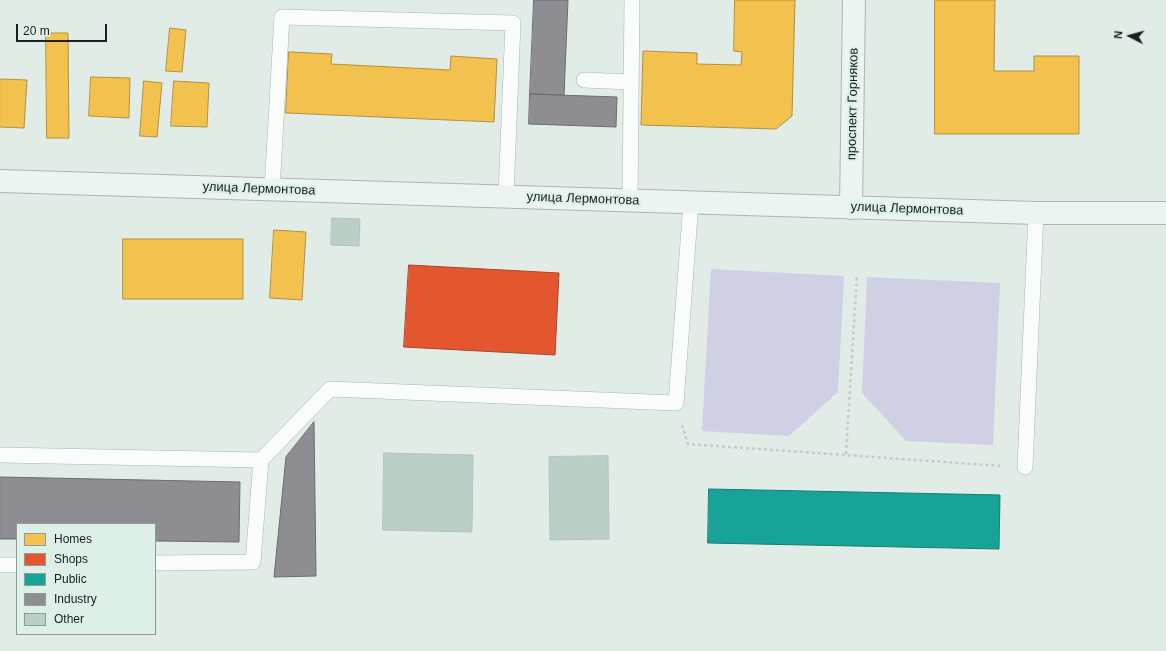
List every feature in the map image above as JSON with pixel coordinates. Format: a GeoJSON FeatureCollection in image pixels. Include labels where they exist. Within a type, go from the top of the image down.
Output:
{"type":"FeatureCollection","features":[{"type":"Feature","properties":{"kind":"main road","name":"проспект Горняков"},"geometry":{"type":"LineString","coordinates":[[851,208],[854,0]]}},
{"type":"Feature","properties":{"kind":"main road","name":"улица Лермонтова"},"geometry":{"type":"LineString","coordinates":[[0,181],[1036,213],[1166,212]]}},
{"type":"Feature","properties":{"kind":"lane"},"geometry":{"type":"LineString","coordinates":[[630,200],[632,0]]}},
{"type":"Feature","properties":{"kind":"lane"},"geometry":{"type":"LineString","coordinates":[[272,189],[282,18],[513,23],[506,196]]}},
{"type":"Feature","properties":{"kind":"lane"},"geometry":{"type":"LineString","coordinates":[[584,80],[631,82]]}},
{"type":"Feature","properties":{"kind":"lane"},"geometry":{"type":"LineString","coordinates":[[156,563],[253,562],[261,460],[330,388],[676,403],[691,202]]}},
{"type":"Feature","properties":{"kind":"lane"},"geometry":{"type":"LineString","coordinates":[[1025,467],[1036,213]]}},
{"type":"Feature","properties":{"kind":"lane"},"geometry":{"type":"LineString","coordinates":[[0,455],[261,460]]}},
{"type":"Feature","properties":{"kind":"lane"},"geometry":{"type":"LineString","coordinates":[[0,565],[16,565]]}},
{"type":"Feature","properties":{"kind":"path"},"geometry":{"type":"LineString","coordinates":[[846,454],[856,274]]}},
{"type":"Feature","properties":{"kind":"path"},"geometry":{"type":"LineString","coordinates":[[676,403],[688,444],[1025,467]]}},
{"type":"Feature","properties":{"kind":"shaded area"},"geometry":{"type":"Polygon","coordinates":[[[711,269],[844,276],[838,392],[789,436],[702,431],[711,269]]]}},
{"type":"Feature","properties":{"kind":"shaded area"},"geometry":{"type":"Polygon","coordinates":[[[867,277],[1000,283],[993,445],[906,441],[862,393],[867,277]]]}},
{"type":"Feature","properties":{"kind":"building: Homes"},"geometry":{"type":"Polygon","coordinates":[[[735,0],[795,0],[792,116],[776,129],[641,125],[643,51],[697,53],[697,64],[741,65],[742,52],[734,51],[735,0]]]}},
{"type":"Feature","properties":{"kind":"building: Homes"},"geometry":{"type":"Polygon","coordinates":[[[935,0],[995,0],[994,71],[1034,71],[1034,56],[1079,56],[1079,134],[935,134],[935,0]]]}},
{"type":"Feature","properties":{"kind":"building: Homes"},"geometry":{"type":"Polygon","coordinates":[[[170,28],[186,30],[182,72],[166,71],[170,28]]]}},
{"type":"Feature","properties":{"kind":"building: Homes"},"geometry":{"type":"Polygon","coordinates":[[[46,33],[68,33],[69,138],[47,138],[46,33]]]}},
{"type":"Feature","properties":{"kind":"building: Homes"},"geometry":{"type":"Polygon","coordinates":[[[289,52],[332,54],[331,64],[450,70],[451,56],[497,59],[494,122],[286,113],[289,52]]]}},
{"type":"Feature","properties":{"kind":"building: Homes"},"geometry":{"type":"Polygon","coordinates":[[[91,77],[130,78],[129,118],[89,116],[91,77]]]}},
{"type":"Feature","properties":{"kind":"building: Homes"},"geometry":{"type":"Polygon","coordinates":[[[0,79],[27,80],[24,128],[0,127],[0,79]]]}},
{"type":"Feature","properties":{"kind":"building: Homes"},"geometry":{"type":"Polygon","coordinates":[[[144,81],[162,83],[157,137],[140,136],[144,81]]]}},
{"type":"Feature","properties":{"kind":"building: Homes"},"geometry":{"type":"Polygon","coordinates":[[[174,81],[209,83],[207,127],[171,126],[174,81]]]}},
{"type":"Feature","properties":{"kind":"building: Homes"},"geometry":{"type":"Polygon","coordinates":[[[274,230],[306,232],[302,300],[270,298],[274,230]]]}},
{"type":"Feature","properties":{"kind":"building: Homes"},"geometry":{"type":"Polygon","coordinates":[[[123,239],[243,239],[243,299],[123,299],[123,239]]]}},
{"type":"Feature","properties":{"kind":"building: Shops"},"geometry":{"type":"Polygon","coordinates":[[[409,265],[559,273],[555,355],[404,347],[409,265]]]}},
{"type":"Feature","properties":{"kind":"building: Public"},"geometry":{"type":"Polygon","coordinates":[[[709,489],[1000,495],[999,549],[708,543],[709,489]]]}},
{"type":"Feature","properties":{"kind":"building: Industry"},"geometry":{"type":"Polygon","coordinates":[[[534,0],[568,0],[564,95],[530,94],[534,0]]]}},
{"type":"Feature","properties":{"kind":"building: Industry"},"geometry":{"type":"Polygon","coordinates":[[[530,94],[617,97],[616,127],[529,124],[530,94]]]}},
{"type":"Feature","properties":{"kind":"building: Industry"},"geometry":{"type":"Polygon","coordinates":[[[314,422],[316,576],[274,577],[286,457],[314,422]]]}},
{"type":"Feature","properties":{"kind":"building: Industry"},"geometry":{"type":"Polygon","coordinates":[[[0,477],[240,482],[239,542],[156,541],[156,523],[16,523],[16,539],[0,539],[0,477]]]}},
{"type":"Feature","properties":{"kind":"building: Other"},"geometry":{"type":"Polygon","coordinates":[[[332,218],[360,219],[359,246],[331,245],[332,218]]]}},
{"type":"Feature","properties":{"kind":"building: Other"},"geometry":{"type":"Polygon","coordinates":[[[384,453],[473,455],[472,532],[383,530],[384,453]]]}},
{"type":"Feature","properties":{"kind":"building: Other"},"geometry":{"type":"Polygon","coordinates":[[[608,456],[609,539],[550,540],[549,457],[608,456]]]}}]}
